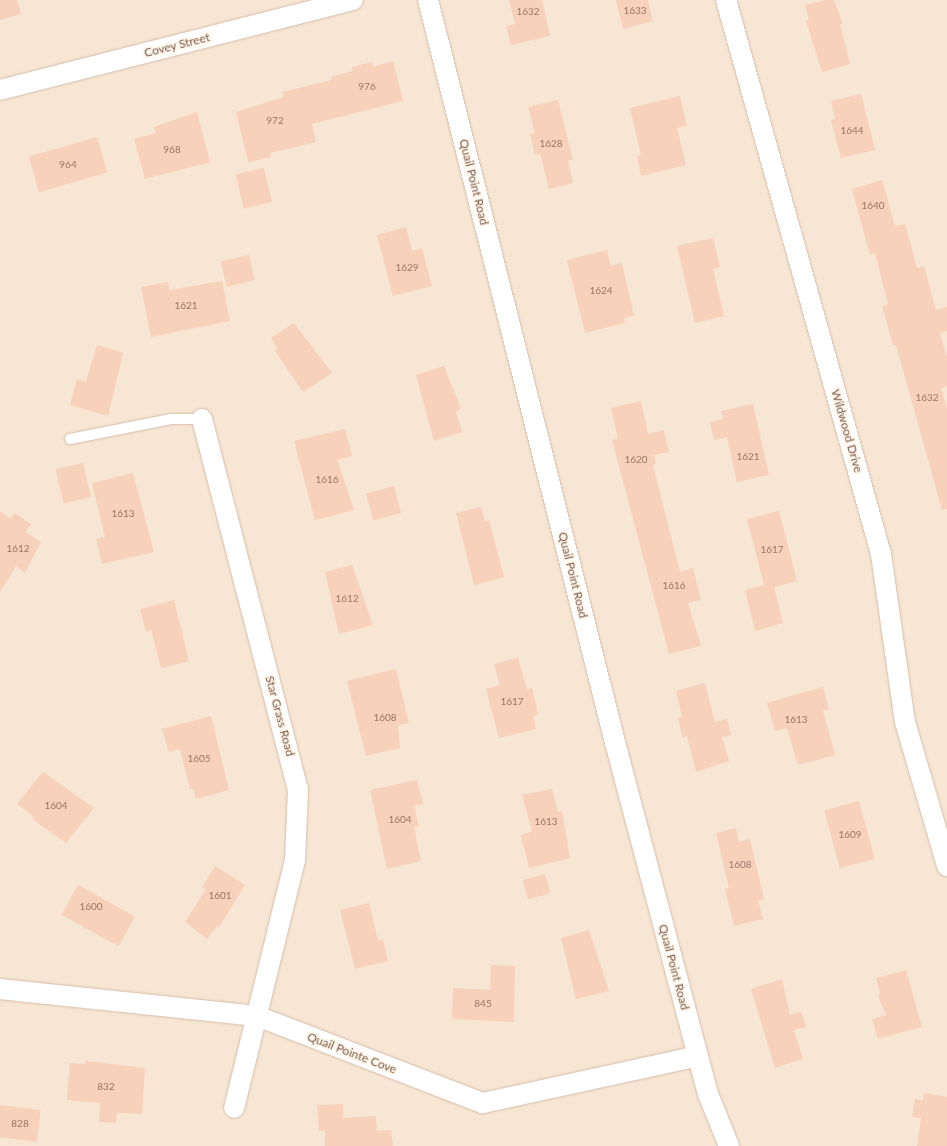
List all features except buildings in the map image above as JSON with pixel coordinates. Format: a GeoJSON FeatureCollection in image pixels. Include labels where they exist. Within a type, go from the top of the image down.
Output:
{"type":"FeatureCollection","features":[{"type":"Feature","properties":{"kind":"street","name":"Covey Street"},"geometry":{"type":"LineString","coordinates":[[0,90],[353,0]]}},
{"type":"Feature","properties":{"kind":"street","name":"Quail Point Road"},"geometry":{"type":"LineString","coordinates":[[428,0],[613,737],[708,1094],[729,1146]]}},
{"type":"Feature","properties":{"kind":"street","name":"Wildwood Drive"},"geometry":{"type":"LineString","coordinates":[[726,0],[881,554],[905,722],[947,866]]}},
{"type":"Feature","properties":{"kind":"street","name":"Star Grass Road"},"geometry":{"type":"LineString","coordinates":[[202,419],[298,789],[295,860],[234,1108]]}},
{"type":"Feature","properties":{"kind":"street","name":"Quail Pointe Cove"},"geometry":{"type":"LineString","coordinates":[[0,989],[257,1016],[483,1103],[698,1056]]}},
{"type":"Feature","properties":{"kind":"lane"},"geometry":{"type":"LineString","coordinates":[[70,439],[171,419],[202,419]]}},
{"type":"Feature","properties":{"kind":"shaded area"},"geometry":{"type":"Polygon","coordinates":[[[0,0],[947,0],[947,1146],[0,1146],[0,0]]]}}]}
